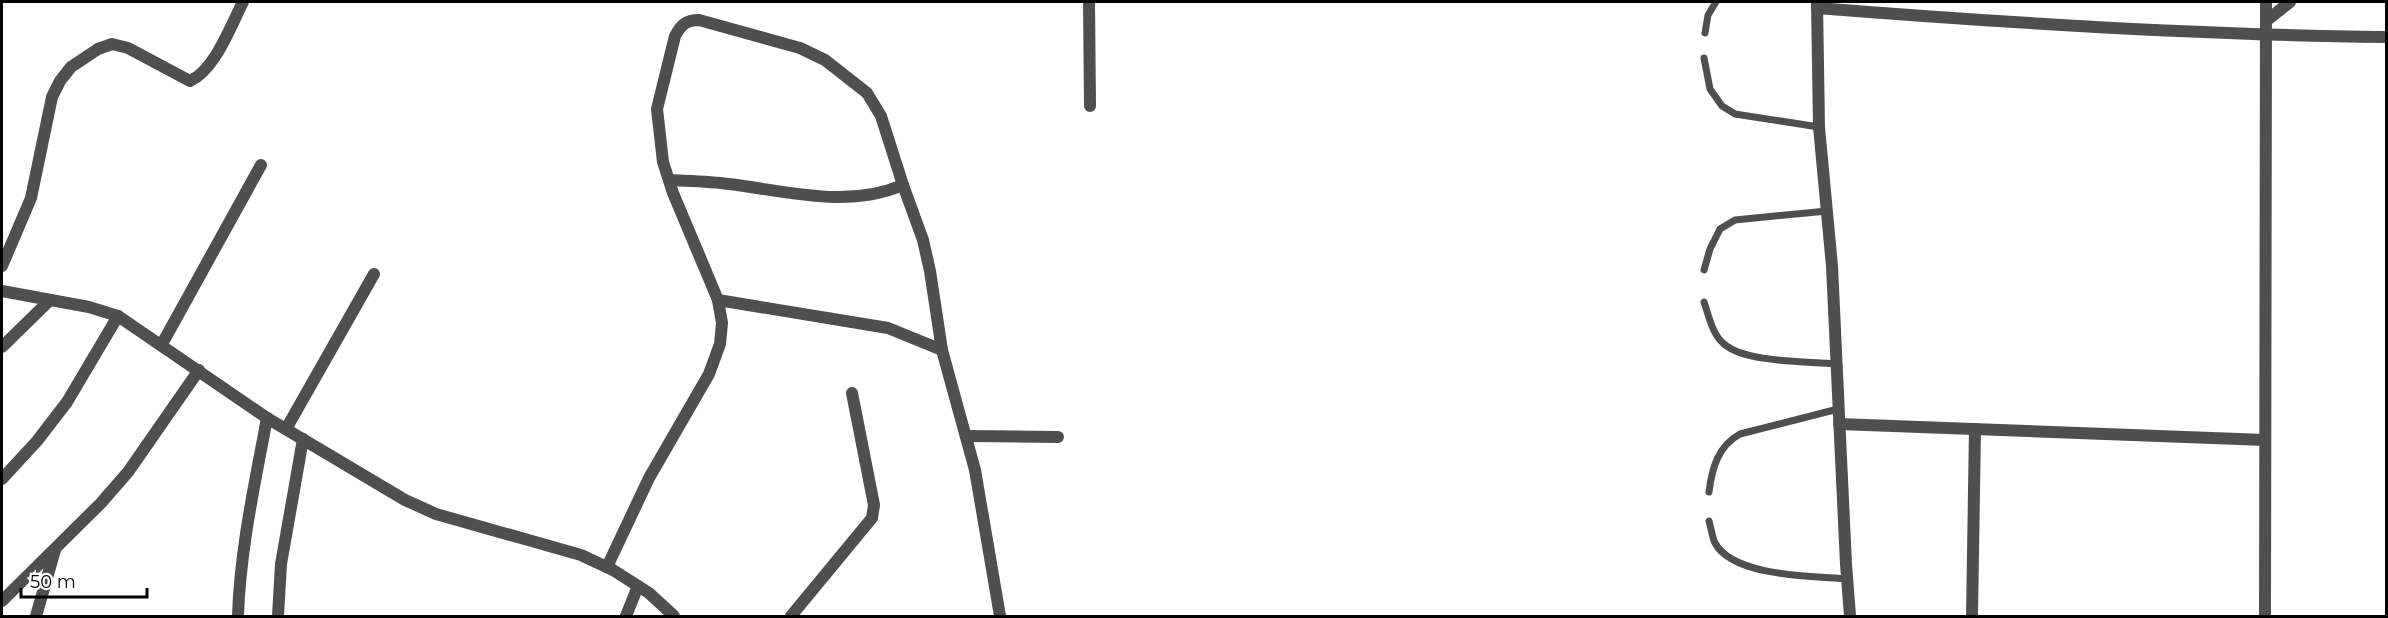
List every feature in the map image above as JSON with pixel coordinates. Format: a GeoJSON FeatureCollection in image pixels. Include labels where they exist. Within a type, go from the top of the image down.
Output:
{"type":"FeatureCollection","features":[{"type":"Feature","properties":{"kind":"street"},"geometry":{"type":"LineString","coordinates":[[2,266],[31,198],[52,98],[60,81],[71,67],[98,49],[112,44],[128,48],[190,81],[201,76],[243,2]]}},
{"type":"Feature","properties":{"kind":"street"},"geometry":{"type":"LineString","coordinates":[[1089,2],[1090,106]]}},
{"type":"Feature","properties":{"kind":"street"},"geometry":{"type":"LineString","coordinates":[[2265,616],[2266,2]]}},
{"type":"Feature","properties":{"kind":"street"},"geometry":{"type":"LineString","coordinates":[[2266,21],[2290,2]]}},
{"type":"Feature","properties":{"kind":"street"},"geometry":{"type":"LineString","coordinates":[[1851,616],[1847,579],[1827,211],[1819,128],[1817,5],[1977,21],[2386,37]]}},
{"type":"Feature","properties":{"kind":"street"},"geometry":{"type":"LineString","coordinates":[[607,567],[649,478],[709,374],[720,344],[722,323],[718,300],[663,162],[657,109],[675,36],[681,26],[690,20],[699,20],[800,48],[825,60],[867,93],[882,116],[923,240],[942,350],[975,470],[1000,616]]}},
{"type":"Feature","properties":{"kind":"street"},"geometry":{"type":"LineString","coordinates":[[162,344],[261,165]]}},
{"type":"Feature","properties":{"kind":"street"},"geometry":{"type":"LineString","coordinates":[[669,180],[728,183],[838,198],[864,198],[883,194],[903,185]]}},
{"type":"Feature","properties":{"kind":"street"},"geometry":{"type":"LineString","coordinates":[[286,429],[374,274]]}},
{"type":"Feature","properties":{"kind":"street"},"geometry":{"type":"LineString","coordinates":[[2,291],[118,316],[267,418],[405,500],[436,514],[581,555],[607,567],[638,586],[674,616]]}},
{"type":"Feature","properties":{"kind":"street"},"geometry":{"type":"LineString","coordinates":[[2,347],[50,300]]}},
{"type":"Feature","properties":{"kind":"street"},"geometry":{"type":"LineString","coordinates":[[718,300],[888,328],[942,350]]}},
{"type":"Feature","properties":{"kind":"street"},"geometry":{"type":"LineString","coordinates":[[2,479],[37,441],[67,402],[118,316]]}},
{"type":"Feature","properties":{"kind":"street"},"geometry":{"type":"LineString","coordinates":[[2,601],[101,503],[128,472],[199,370]]}},
{"type":"Feature","properties":{"kind":"street"},"geometry":{"type":"LineString","coordinates":[[791,616],[872,518],[874,505],[852,393]]}},
{"type":"Feature","properties":{"kind":"street"},"geometry":{"type":"LineString","coordinates":[[238,616],[246,538],[267,418]]}},
{"type":"Feature","properties":{"kind":"street"},"geometry":{"type":"LineString","coordinates":[[1839,424],[2265,440]]}},
{"type":"Feature","properties":{"kind":"street"},"geometry":{"type":"LineString","coordinates":[[1972,616],[1975,429]]}},
{"type":"Feature","properties":{"kind":"street"},"geometry":{"type":"LineString","coordinates":[[967,436],[1058,437]]}},
{"type":"Feature","properties":{"kind":"street"},"geometry":{"type":"LineString","coordinates":[[278,616],[281,564],[303,440]]}},
{"type":"Feature","properties":{"kind":"street"},"geometry":{"type":"LineString","coordinates":[[36,616],[55,549]]}},
{"type":"Feature","properties":{"kind":"street"},"geometry":{"type":"LineString","coordinates":[[626,616],[638,586]]}},
{"type":"Feature","properties":{"kind":"lane"},"geometry":{"type":"LineString","coordinates":[[1705,33],[1708,15],[1716,2]]}},
{"type":"Feature","properties":{"kind":"lane"},"geometry":{"type":"LineString","coordinates":[[1704,58],[1710,89],[1722,106],[1735,114],[1819,128]]}},
{"type":"Feature","properties":{"kind":"lane"},"geometry":{"type":"LineString","coordinates":[[1704,270],[1710,249],[1720,230],[1735,220],[1827,211]]}},
{"type":"Feature","properties":{"kind":"lane"},"geometry":{"type":"LineString","coordinates":[[1704,302],[1713,329],[1724,344],[1737,352],[1760,357],[1836,364]]}},
{"type":"Feature","properties":{"kind":"lane"},"geometry":{"type":"LineString","coordinates":[[1709,492],[1711,476],[1719,454],[1729,440],[1740,434],[1838,409]]}},
{"type":"Feature","properties":{"kind":"lane"},"geometry":{"type":"LineString","coordinates":[[1709,520],[1715,544],[1730,558],[1751,567],[1774,572],[1847,579]]}}]}
